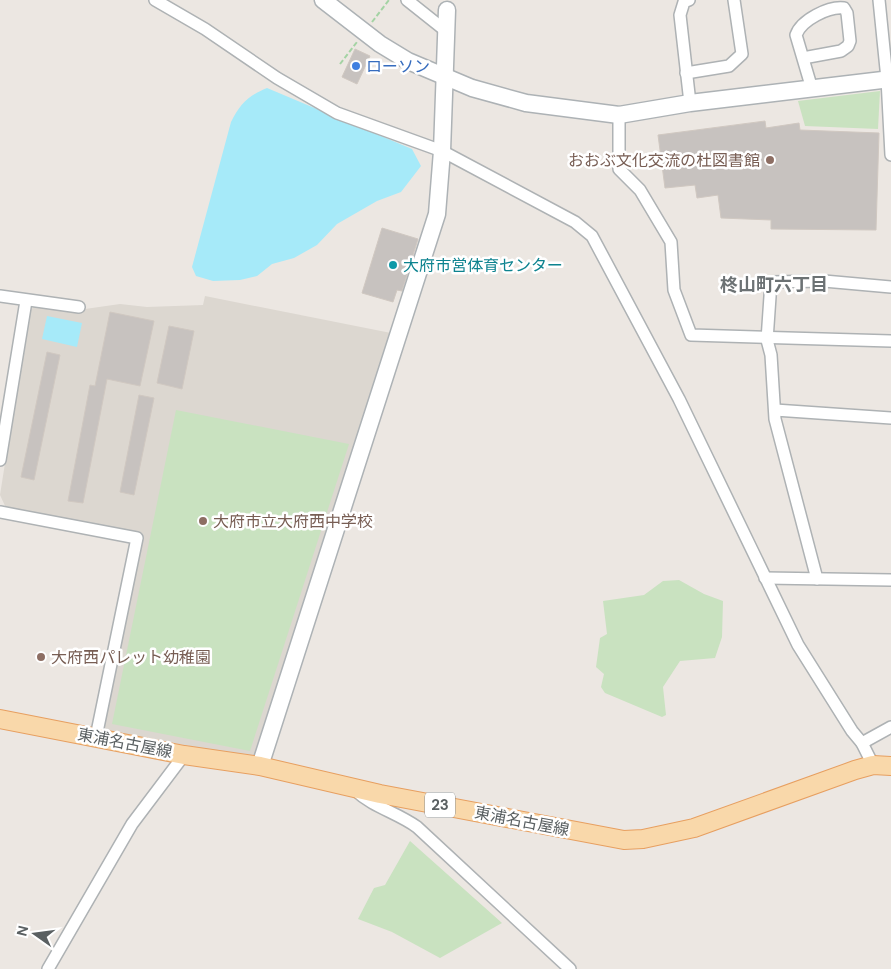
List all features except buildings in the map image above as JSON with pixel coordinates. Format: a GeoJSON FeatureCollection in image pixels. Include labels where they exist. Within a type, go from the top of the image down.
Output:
{"type":"FeatureCollection","features":[{"type":"Feature","properties":{"kind":"main road","name":"東浦名古屋線"},"geometry":{"type":"LineString","coordinates":[[0,719],[184,754],[260,766],[354,788],[609,838],[643,839],[694,828],[855,770],[873,765],[891,766]]}},
{"type":"Feature","properties":{"kind":"street"},"geometry":{"type":"LineString","coordinates":[[156,0],[205,29],[277,78],[337,113],[442,151],[575,222],[592,236],[679,399],[798,645],[852,731],[862,743],[873,765]]}},
{"type":"Feature","properties":{"kind":"street"},"geometry":{"type":"LineString","coordinates":[[322,0],[380,44],[408,61],[446,78],[526,102],[619,115],[690,103],[889,79]]}},
{"type":"Feature","properties":{"kind":"street"},"geometry":{"type":"LineString","coordinates":[[407,0],[446,31]]}},
{"type":"Feature","properties":{"kind":"street"},"geometry":{"type":"LineString","coordinates":[[689,0],[684,2],[680,15],[690,103]]}},
{"type":"Feature","properties":{"kind":"street"},"geometry":{"type":"LineString","coordinates":[[686,73],[728,66],[742,54],[734,0]]}},
{"type":"Feature","properties":{"kind":"street"},"geometry":{"type":"LineString","coordinates":[[883,3],[889,79],[891,155]]}},
{"type":"Feature","properties":{"kind":"street"},"geometry":{"type":"LineString","coordinates":[[260,766],[437,214],[446,78],[448,5]]}},
{"type":"Feature","properties":{"kind":"street"},"geometry":{"type":"LineString","coordinates":[[803,58],[841,51],[848,46],[850,41],[847,13],[844,8],[835,7],[803,24],[798,29],[796,35],[812,88]]}},
{"type":"Feature","properties":{"kind":"street"},"geometry":{"type":"LineString","coordinates":[[619,115],[619,169],[640,190],[671,242],[674,290],[691,335],[891,341]]}},
{"type":"Feature","properties":{"kind":"street"},"geometry":{"type":"LineString","coordinates":[[817,579],[775,410],[768,338],[771,282],[824,281],[891,287]]}},
{"type":"Feature","properties":{"kind":"street"},"geometry":{"type":"LineString","coordinates":[[0,296],[78,307]]}},
{"type":"Feature","properties":{"kind":"street"},"geometry":{"type":"LineString","coordinates":[[0,460],[26,301]]}},
{"type":"Feature","properties":{"kind":"street"},"geometry":{"type":"LineString","coordinates":[[775,410],[891,418]]}},
{"type":"Feature","properties":{"kind":"street"},"geometry":{"type":"LineString","coordinates":[[0,512],[137,538],[96,737]]}},
{"type":"Feature","properties":{"kind":"street"},"geometry":{"type":"LineString","coordinates":[[765,578],[891,580]]}},
{"type":"Feature","properties":{"kind":"street"},"geometry":{"type":"LineString","coordinates":[[862,743],[891,728]]}},
{"type":"Feature","properties":{"kind":"street"},"geometry":{"type":"LineString","coordinates":[[48,969],[132,824],[184,754]]}},
{"type":"Feature","properties":{"kind":"street"},"geometry":{"type":"LineString","coordinates":[[354,788],[365,799],[403,816],[417,827],[570,969]]}},
{"type":"Feature","properties":{"kind":"shaded area","name":"大府市立大府西中学校"},"geometry":{"type":"Polygon","coordinates":[[[205,296],[391,333],[256,758],[106,731],[104,727],[143,535],[6,508],[0,495],[29,311],[36,305],[78,310],[120,304],[147,307],[203,305],[205,296]]]}},
{"type":"Feature","properties":{"kind":"green space"},"geometry":{"type":"Polygon","coordinates":[[[880,91],[878,129],[805,126],[798,101],[880,91]]]}},
{"type":"Feature","properties":{"kind":"green space"},"geometry":{"type":"Polygon","coordinates":[[[176,410],[349,444],[250,751],[112,724],[176,410]]]}},
{"type":"Feature","properties":{"kind":"green space"},"geometry":{"type":"Polygon","coordinates":[[[679,580],[704,594],[723,601],[722,637],[715,658],[680,661],[663,687],[666,715],[662,717],[605,693],[601,687],[604,674],[596,667],[600,638],[607,634],[603,601],[644,595],[663,581],[679,580]]]}},
{"type":"Feature","properties":{"kind":"green space"},"geometry":{"type":"Polygon","coordinates":[[[410,841],[502,923],[440,958],[392,932],[358,919],[374,888],[385,885],[410,841]]]}},
{"type":"Feature","properties":{"kind":"water"},"geometry":{"type":"Polygon","coordinates":[[[267,88],[412,149],[421,166],[401,192],[377,201],[337,224],[317,245],[294,258],[272,264],[257,276],[240,280],[213,281],[196,276],[192,267],[231,122],[245,101],[267,88]]]}},
{"type":"Feature","properties":{"kind":"water"},"geometry":{"type":"Polygon","coordinates":[[[47,316],[82,323],[77,347],[42,339],[47,316]]]}},
{"type":"Feature","properties":{"kind":"place","name":"ローソン"},"geometry":{"type":"Point","coordinates":[356,66]}},
{"type":"Feature","properties":{"kind":"place","name":"おおぶ文化交流の杜図書館"},"geometry":{"type":"Point","coordinates":[770,160]}},
{"type":"Feature","properties":{"kind":"place","name":"大府市営体育センター"},"geometry":{"type":"Point","coordinates":[393,265]}},
{"type":"Feature","properties":{"kind":"place","name":"大府市立大府西中学校"},"geometry":{"type":"Point","coordinates":[203,521]}},
{"type":"Feature","properties":{"kind":"place","name":"大府西パレット幼稚園"},"geometry":{"type":"Point","coordinates":[41,657]}},
{"type":"Feature","properties":{"kind":"district","name":"柊山町六丁目"},"geometry":{"type":"Point","coordinates":[774,285]}}]}
